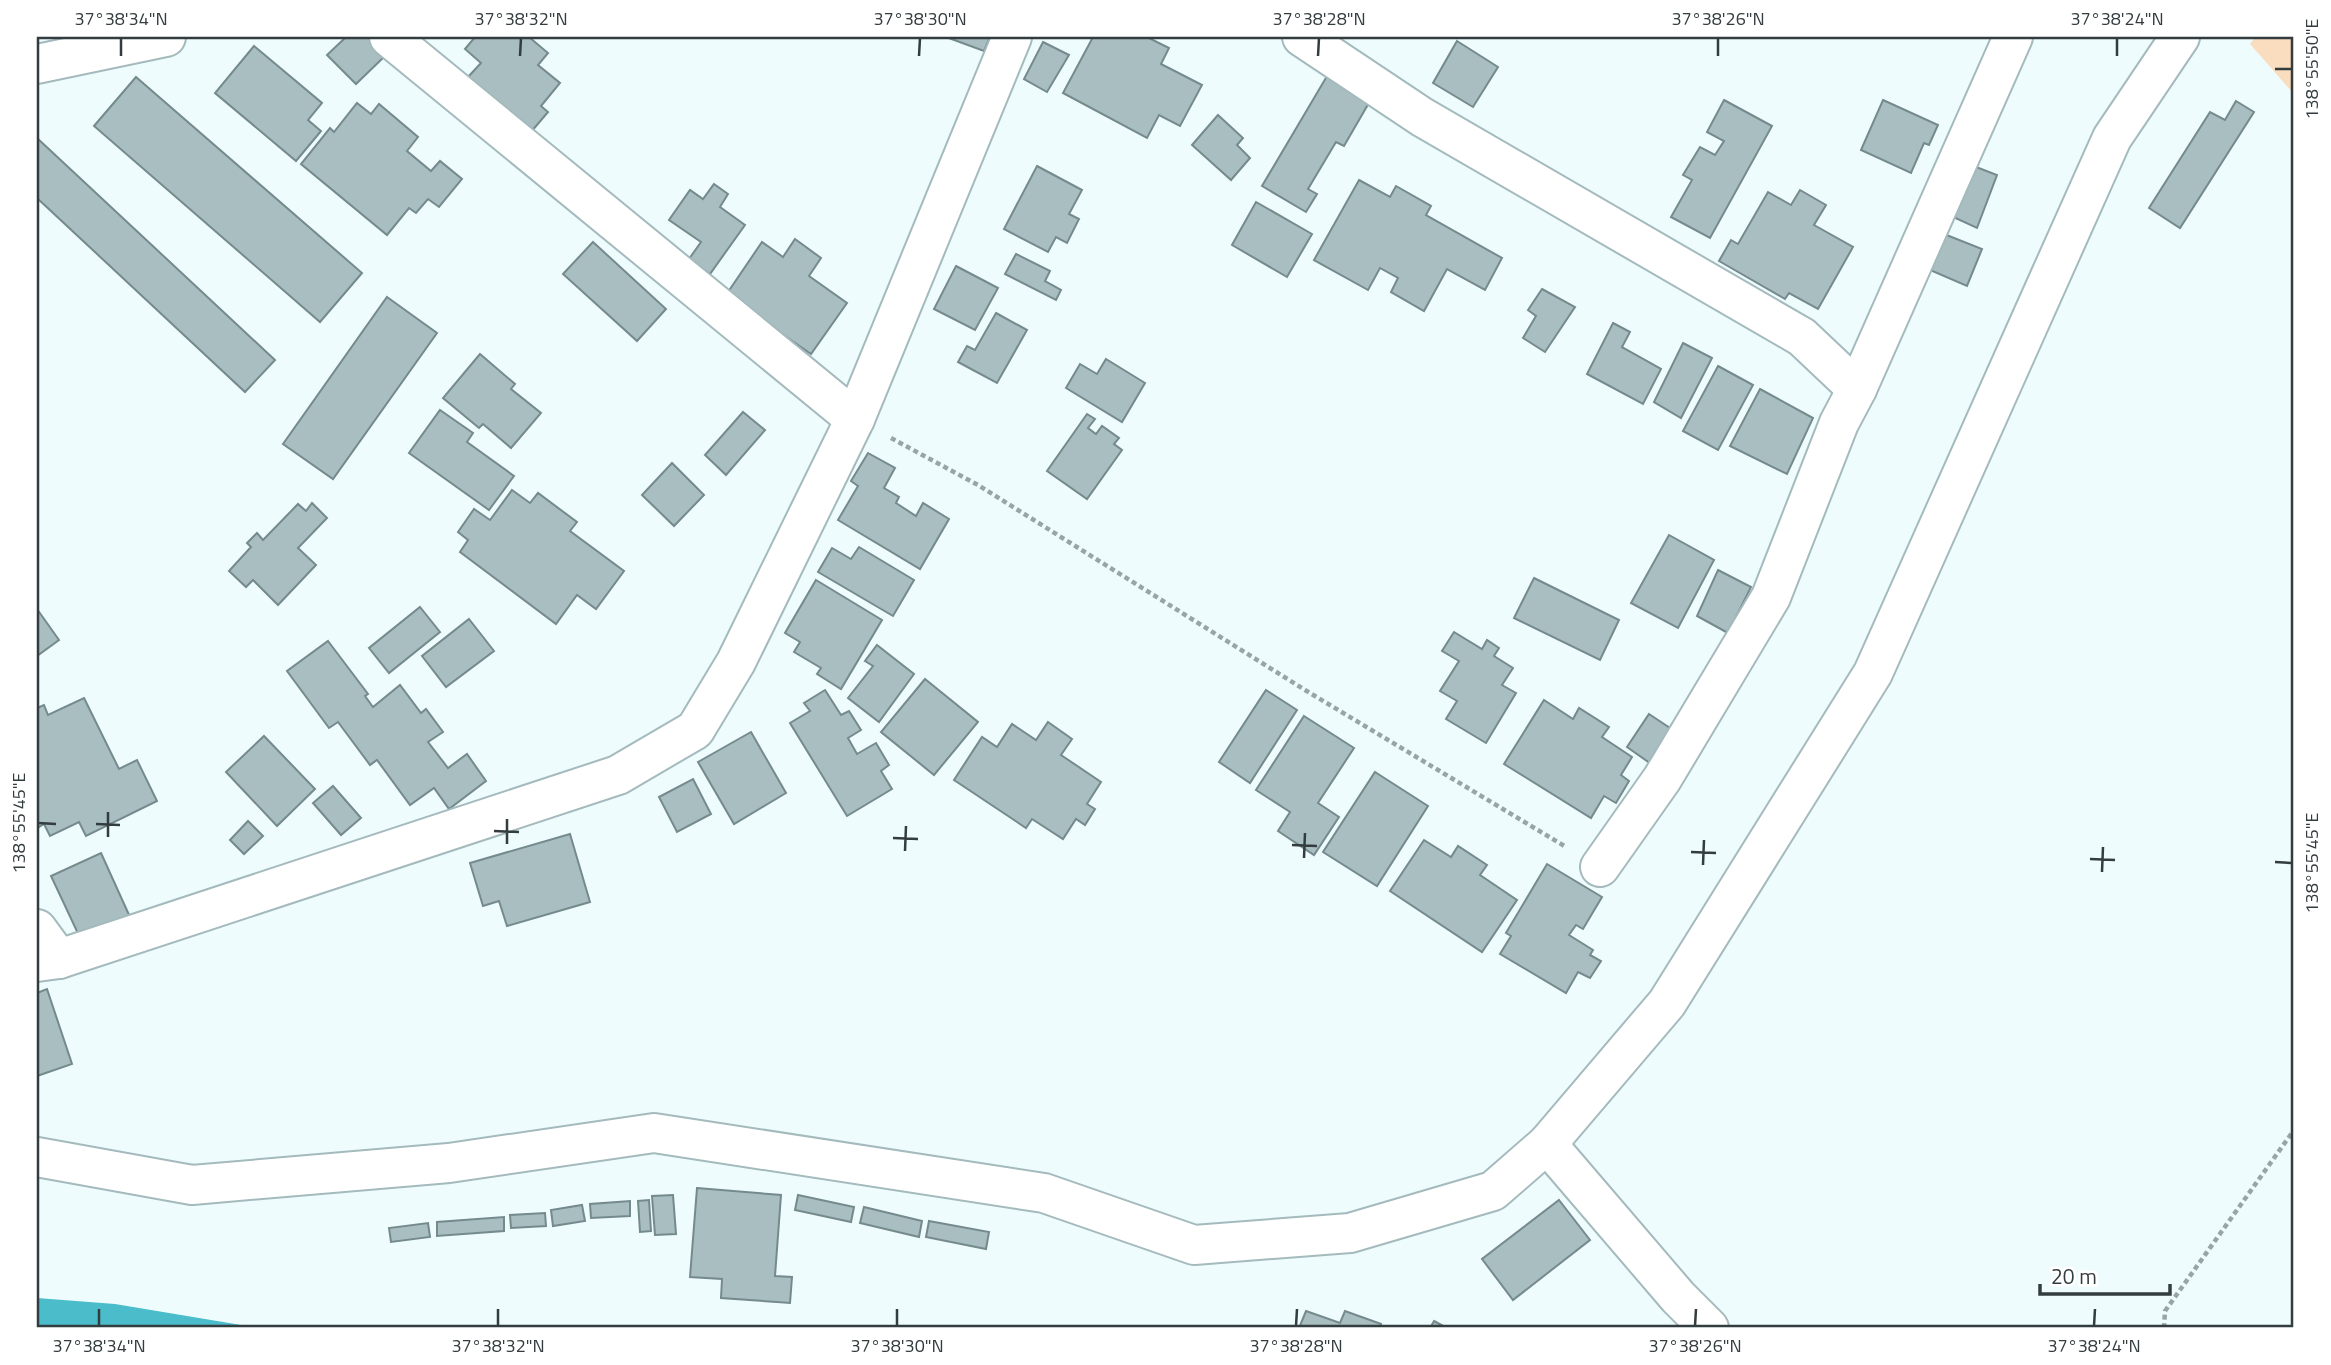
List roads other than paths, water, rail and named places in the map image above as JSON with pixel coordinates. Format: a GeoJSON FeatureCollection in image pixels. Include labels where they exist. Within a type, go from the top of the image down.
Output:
{"type":"FeatureCollection","features":[{"type":"Feature","properties":{"kind":"street"},"geometry":{"type":"LineString","coordinates":[[37,64],[166,37]]}},
{"type":"Feature","properties":{"kind":"street"},"geometry":{"type":"LineString","coordinates":[[389,37],[855,419]]}},
{"type":"Feature","properties":{"kind":"street"},"geometry":{"type":"LineString","coordinates":[[44,950],[618,775],[695,730],[736,662],[855,419],[1012,37]]}},
{"type":"Feature","properties":{"kind":"street"},"geometry":{"type":"LineString","coordinates":[[1302,37],[1422,117],[1802,338],[1857,389]]}},
{"type":"Feature","properties":{"kind":"street"},"geometry":{"type":"LineString","coordinates":[[1600,867],[1662,779],[1771,597],[1839,423],[1857,389],[2013,37]]}},
{"type":"Feature","properties":{"kind":"street"},"geometry":{"type":"LineString","coordinates":[[37,1157],[192,1185],[449,1163],[654,1133],[1044,1193],[1194,1245],[1350,1233],[1493,1191],[1547,1144],[1667,1003],[1873,673],[2112,138],[2180,37]]}},
{"type":"Feature","properties":{"kind":"street"},"geometry":{"type":"LineString","coordinates":[[1547,1144],[1678,1297],[1709,1328]]}},
{"type":"Feature","properties":{"kind":"water"},"geometry":{"type":"Polygon","coordinates":[[[37,1298],[115,1304],[259,1328],[37,1328],[37,1298]]]}}]}
